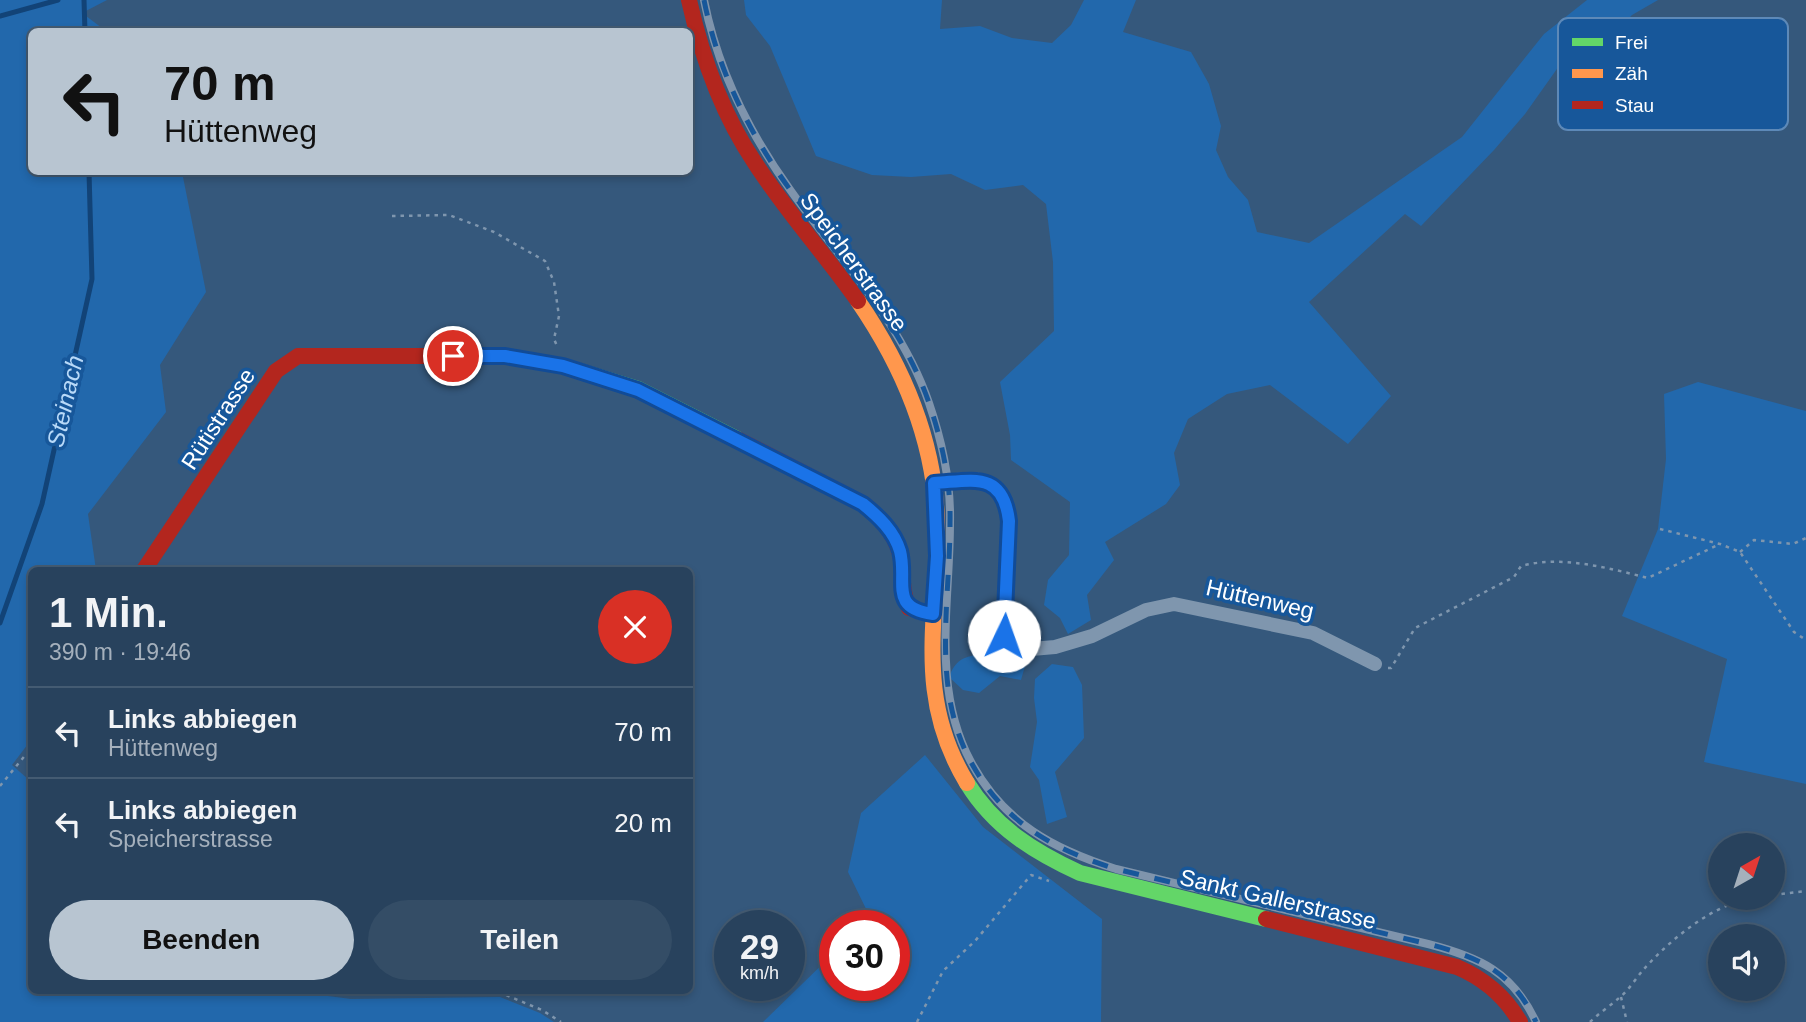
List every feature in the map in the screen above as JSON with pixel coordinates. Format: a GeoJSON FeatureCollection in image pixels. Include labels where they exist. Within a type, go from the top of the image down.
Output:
{"type":"FeatureCollection","features":[{"type":"Feature","properties":{"kind":"main road","name":"Speicherstrasse"},"geometry":{"type":"LineString","coordinates":[[689,0],[703,56],[733,129],[768,183],[862,305],[895,358],[919,415],[929,449],[934,483],[937,556],[932,680],[940,727],[960,774],[973,794],[991,816],[1012,835]]}},
{"type":"Feature","properties":{"kind":"main road","name":"Rütistrasse"},"geometry":{"type":"LineString","coordinates":[[146,567],[276,371],[299,356],[505,356],[563,366],[638,390],[863,504],[883,521],[894,537],[901,553],[902,594],[909,608],[933,614]]}},
{"type":"Feature","properties":{"kind":"main road","name":"Sankt Gallerstrasse"},"geometry":{"type":"LineString","coordinates":[[1012,835],[1041,855],[1080,873],[1423,957],[1465,970],[1501,992],[1520,1022]]}},
{"type":"Feature","properties":{"kind":"street","name":"Hüttenweg"},"geometry":{"type":"LineString","coordinates":[[934,483],[980,480],[997,490],[1005,503],[1010,534],[1004,636],[1014,648],[1028,651],[1074,643],[1146,610],[1174,604],[1312,633],[1375,664]]}},
{"type":"Feature","properties":{"kind":"path"},"geometry":{"type":"LineString","coordinates":[[392,216],[449,215],[494,232],[545,261],[554,282],[559,316],[554,339],[563,366]]}},
{"type":"Feature","properties":{"kind":"path"},"geometry":{"type":"LineString","coordinates":[[1660,529],[1720,544],[1740,552],[1794,632],[1806,640]]}},
{"type":"Feature","properties":{"kind":"path"},"geometry":{"type":"LineString","coordinates":[[1740,552],[1754,540],[1793,544],[1806,538]]}},
{"type":"Feature","properties":{"kind":"path"},"geometry":{"type":"LineString","coordinates":[[1375,664],[1391,668],[1415,628],[1514,577],[1521,566],[1539,561],[1600,566],[1648,578],[1720,544]]}},
{"type":"Feature","properties":{"kind":"path"},"geometry":{"type":"LineString","coordinates":[[0,786],[28,752]]}},
{"type":"Feature","properties":{"kind":"path"},"geometry":{"type":"LineString","coordinates":[[917,1022],[943,971],[975,941],[1031,875],[1055,883]]}},
{"type":"Feature","properties":{"kind":"path"},"geometry":{"type":"LineString","coordinates":[[1785,894],[1806,891]]}},
{"type":"Feature","properties":{"kind":"path"},"geometry":{"type":"LineString","coordinates":[[1590,1022],[1621,997],[1645,967],[1679,936],[1720,910]]}},
{"type":"Feature","properties":{"kind":"path"},"geometry":{"type":"LineString","coordinates":[[503,994],[542,1010],[561,1022]]}},
{"type":"Feature","properties":{"kind":"path"},"geometry":{"type":"LineString","coordinates":[[1621,997],[1627,1022]]}},
{"type":"Feature","properties":{"kind":"shaded area"},"geometry":{"type":"Polygon","coordinates":[[[0,0],[107,0],[82,13],[102,28],[28,28],[28,175],[183,175],[206,292],[160,365],[166,412],[88,514],[96,567],[28,567],[28,744],[12,765],[28,779],[28,994],[313,994],[351,999],[500,997],[540,1013],[554,1022],[0,1022],[0,0]]]}},
{"type":"Feature","properties":{"kind":"shaded area"},"geometry":{"type":"Polygon","coordinates":[[[744,0],[942,0],[940,29],[980,26],[1012,38],[1052,43],[1071,25],[1084,0],[1136,0],[1123,32],[1191,52],[1209,84],[1221,126],[1216,150],[1228,177],[1248,200],[1257,232],[1309,243],[1462,137],[1544,34],[1558,23],[1558,67],[1525,114],[1494,150],[1421,226],[1405,214],[1309,302],[1391,396],[1348,444],[1270,385],[1227,394],[1188,419],[1174,453],[1180,485],[1166,504],[1105,542],[1114,560],[1087,595],[1091,620],[1068,634],[1060,618],[1044,605],[1048,580],[1069,555],[1070,502],[1011,460],[1010,435],[1000,382],[1054,331],[1053,262],[1046,204],[1023,185],[985,190],[951,174],[911,177],[872,175],[816,156],[770,46],[746,15],[744,0]]]}},
{"type":"Feature","properties":{"kind":"shaded area"},"geometry":{"type":"Polygon","coordinates":[[[1587,0],[1658,0],[1629,18],[1564,18],[1587,0]]]}},
{"type":"Feature","properties":{"kind":"shaded area"},"geometry":{"type":"Polygon","coordinates":[[[1698,382],[1806,411],[1806,784],[1704,762],[1727,659],[1622,616],[1658,529],[1666,459],[1664,394],[1698,382]]]}},
{"type":"Feature","properties":{"kind":"shaded area"},"geometry":{"type":"Polygon","coordinates":[[[991,654],[1025,666],[1021,680],[1000,676],[979,693],[963,690],[949,677],[961,660],[991,654]]]}},
{"type":"Feature","properties":{"kind":"shaded area"},"geometry":{"type":"Polygon","coordinates":[[[1052,664],[1073,667],[1082,685],[1084,738],[1055,772],[1067,817],[1047,824],[1039,780],[1030,767],[1037,722],[1035,679],[1052,664]]]}},
{"type":"Feature","properties":{"kind":"shaded area"},"geometry":{"type":"Polygon","coordinates":[[[925,755],[983,827],[1102,919],[1101,1022],[763,1022],[785,1001],[805,1001],[805,981],[819,968],[819,1001],[910,1001],[910,910],[867,910],[848,872],[861,813],[925,755]]]}},
{"type":"Feature","properties":{"kind":"waterway"},"geometry":{"type":"LineString","coordinates":[[0,16],[58,0]]}},
{"type":"Feature","properties":{"kind":"waterway","name":"Steinach"},"geometry":{"type":"LineString","coordinates":[[84,0],[85,28]]}},
{"type":"Feature","properties":{"kind":"waterway","name":"Steinach"},"geometry":{"type":"LineString","coordinates":[[0,623],[42,504],[92,279],[89,175]]}},
{"type":"Feature","properties":{"kind":"railway"},"geometry":{"type":"LineString","coordinates":[[704,0],[718,52],[749,124],[791,191],[886,318],[903,345],[929,403],[942,447],[949,493],[946,645],[951,705],[971,762],[999,802],[1032,831],[1051,842],[1116,869],[1428,944],[1479,961],[1517,991],[1536,1022]]}},
{"type":"Feature","properties":{"kind":"traffic: fast"},"geometry":{"type":"LineString","coordinates":[[465,356],[505,356],[563,366],[638,389],[737,439]]}},
{"type":"Feature","properties":{"kind":"traffic: fast"},"geometry":{"type":"LineString","coordinates":[[967,783],[990,813],[1016,837],[1080,873],[1266,919]]}},
{"type":"Feature","properties":{"kind":"traffic: slow"},"geometry":{"type":"LineString","coordinates":[[858,301],[875,326],[903,379],[914,406],[930,463],[937,523],[932,656],[934,687],[950,750],[967,783]]}},
{"type":"Feature","properties":{"kind":"traffic: jam"},"geometry":{"type":"LineString","coordinates":[[689,0],[715,85],[743,144],[767,181],[858,301]]}},
{"type":"Feature","properties":{"kind":"traffic: jam"},"geometry":{"type":"LineString","coordinates":[[146,567],[276,371],[298,356],[465,356]]}},
{"type":"Feature","properties":{"kind":"traffic: jam"},"geometry":{"type":"LineString","coordinates":[[737,439],[864,504],[894,538],[902,564],[904,592],[909,608],[933,614]]}},
{"type":"Feature","properties":{"kind":"traffic: jam"},"geometry":{"type":"LineString","coordinates":[[1266,919],[1457,967],[1493,989],[1508,1004],[1520,1022]]}},
{"type":"Feature","properties":{"kind":"route"},"geometry":{"type":"LineString","coordinates":[[453,356],[505,356],[563,366],[606,378],[638,390],[863,504],[883,521],[894,537],[901,553],[902,594],[909,608],[921,613],[933,614],[937,556],[934,483],[970,480],[986,482],[1001,495],[1008,512],[1010,534],[1004,636]]}}]}
